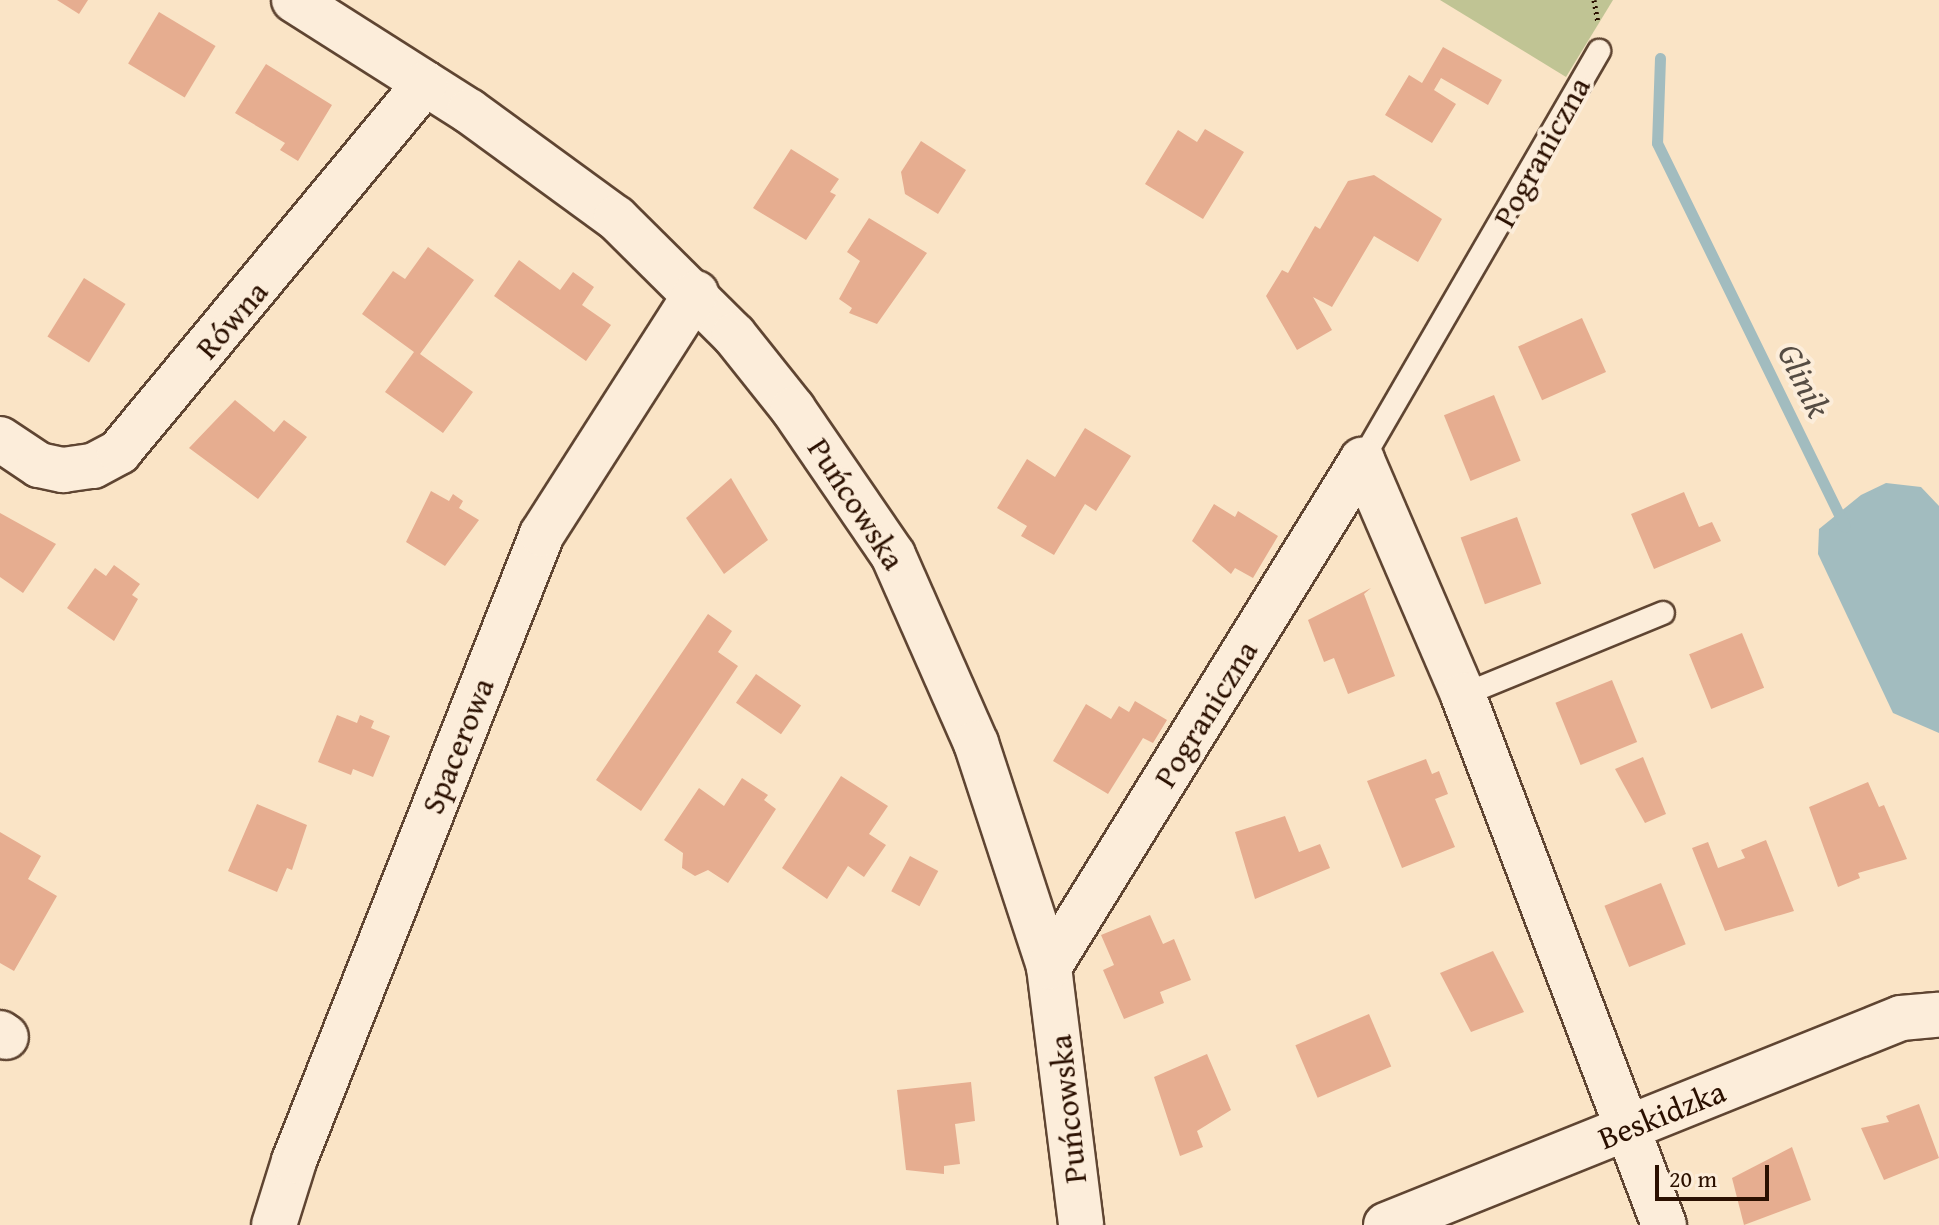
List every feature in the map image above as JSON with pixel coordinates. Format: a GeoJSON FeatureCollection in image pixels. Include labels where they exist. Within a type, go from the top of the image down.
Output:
{"type":"FeatureCollection","features":[{"type":"Feature","properties":{"kind":"street","name":"Puńcowska"},"geometry":{"type":"LineString","coordinates":[[294,0],[425,83],[616,218],[696,293],[793,409],[893,555],[976,743],[1049,967],[1081,1225]]}},
{"type":"Feature","properties":{"kind":"street","name":"Równa"},"geometry":{"type":"LineString","coordinates":[[0,439],[39,465],[63,470],[93,466],[119,452],[425,83]]}},
{"type":"Feature","properties":{"kind":"street","name":"Spacerowa"},"geometry":{"type":"LineString","coordinates":[[274,1225],[294,1161],[542,534],[696,293]]}},
{"type":"Feature","properties":{"kind":"street"},"geometry":{"type":"LineString","coordinates":[[1362,460],[1463,695],[1664,1225]]}},
{"type":"Feature","properties":{"kind":"street","name":"Pograniczna"},"geometry":{"type":"LineString","coordinates":[[1049,967],[1362,460]]}},
{"type":"Feature","properties":{"kind":"street","name":"Beskidzka"},"geometry":{"type":"LineString","coordinates":[[1386,1225],[1901,1018],[1939,1015]]}},
{"type":"Feature","properties":{"kind":"lane","name":"Pograniczna"},"geometry":{"type":"LineString","coordinates":[[1362,460],[1599,51]]}},
{"type":"Feature","properties":{"kind":"lane"},"geometry":{"type":"LineString","coordinates":[[1463,695],[1663,613]]}},
{"type":"Feature","properties":{"kind":"green space"},"geometry":{"type":"Polygon","coordinates":[[[1440,0],[1613,0],[1566,77],[1440,0]]]}},
{"type":"Feature","properties":{"kind":"water"},"geometry":{"type":"Polygon","coordinates":[[[1886,483],[1921,487],[1939,506],[1939,733],[1893,713],[1818,554],[1819,529],[1861,495],[1886,483]]]}},
{"type":"Feature","properties":{"kind":"building"},"geometry":{"type":"Polygon","coordinates":[[[57,0],[88,0],[79,14],[57,0]]]}},
{"type":"Feature","properties":{"kind":"building"},"geometry":{"type":"Polygon","coordinates":[[[159,12],[216,46],[185,97],[128,63],[159,12]]]}},
{"type":"Feature","properties":{"kind":"building"},"geometry":{"type":"Polygon","coordinates":[[[1443,47],[1502,80],[1488,105],[1441,78],[1434,90],[1456,104],[1432,143],[1385,115],[1409,75],[1422,83],[1443,47]]]}},
{"type":"Feature","properties":{"kind":"building"},"geometry":{"type":"Polygon","coordinates":[[[266,64],[332,105],[298,161],[280,150],[285,143],[235,113],[266,64]]]}},
{"type":"Feature","properties":{"kind":"building"},"geometry":{"type":"Polygon","coordinates":[[[1205,129],[1244,152],[1203,219],[1145,184],[1178,130],[1197,142],[1205,129]]]}},
{"type":"Feature","properties":{"kind":"building"},"geometry":{"type":"Polygon","coordinates":[[[921,141],[966,170],[938,214],[905,194],[901,172],[921,141]]]}},
{"type":"Feature","properties":{"kind":"building"},"geometry":{"type":"Polygon","coordinates":[[[791,149],[839,179],[830,192],[836,195],[806,240],[753,208],[791,149]]]}},
{"type":"Feature","properties":{"kind":"building"},"geometry":{"type":"Polygon","coordinates":[[[1374,175],[1442,219],[1418,262],[1374,236],[1332,307],[1313,297],[1332,330],[1297,350],[1266,296],[1282,270],[1288,273],[1315,226],[1320,229],[1348,181],[1374,175]]]}},
{"type":"Feature","properties":{"kind":"building"},"geometry":{"type":"Polygon","coordinates":[[[869,218],[927,253],[877,324],[849,313],[852,308],[839,299],[860,261],[847,252],[869,218]]]}},
{"type":"Feature","properties":{"kind":"building"},"geometry":{"type":"Polygon","coordinates":[[[428,247],[474,280],[420,354],[473,392],[443,433],[385,392],[414,352],[362,314],[393,271],[405,279],[428,247]]]}},
{"type":"Feature","properties":{"kind":"building"},"geometry":{"type":"Polygon","coordinates":[[[519,260],[560,290],[573,272],[594,287],[582,305],[611,325],[586,361],[494,296],[519,260]]]}},
{"type":"Feature","properties":{"kind":"building"},"geometry":{"type":"Polygon","coordinates":[[[84,278],[126,304],[89,362],[47,337],[84,278]]]}},
{"type":"Feature","properties":{"kind":"building"},"geometry":{"type":"Polygon","coordinates":[[[1582,318],[1606,372],[1542,400],[1518,346],[1582,318]]]}},
{"type":"Feature","properties":{"kind":"building"},"geometry":{"type":"Polygon","coordinates":[[[1494,395],[1521,461],[1471,481],[1444,415],[1494,395]]]}},
{"type":"Feature","properties":{"kind":"building"},"geometry":{"type":"Polygon","coordinates":[[[235,400],[274,432],[284,420],[307,437],[258,499],[189,448],[235,400]]]}},
{"type":"Feature","properties":{"kind":"building"},"geometry":{"type":"Polygon","coordinates":[[[1085,428],[1131,456],[1096,511],[1085,504],[1054,555],[1021,536],[1027,526],[997,508],[1027,459],[1055,477],[1085,428]]]}},
{"type":"Feature","properties":{"kind":"building"},"geometry":{"type":"Polygon","coordinates":[[[731,478],[768,540],[724,574],[686,518],[731,478]]]}},
{"type":"Feature","properties":{"kind":"building"},"geometry":{"type":"Polygon","coordinates":[[[431,491],[449,501],[453,494],[463,501],[459,508],[479,520],[445,566],[406,542],[431,491]]]}},
{"type":"Feature","properties":{"kind":"building"},"geometry":{"type":"Polygon","coordinates":[[[1684,492],[1699,527],[1712,522],[1721,541],[1654,569],[1631,514],[1684,492]]]}},
{"type":"Feature","properties":{"kind":"building"},"geometry":{"type":"Polygon","coordinates":[[[1214,504],[1235,517],[1238,511],[1278,536],[1253,578],[1235,568],[1231,574],[1192,541],[1214,504]]]}},
{"type":"Feature","properties":{"kind":"building"},"geometry":{"type":"Polygon","coordinates":[[[0,513],[56,544],[23,593],[0,577],[0,513]]]}},
{"type":"Feature","properties":{"kind":"building"},"geometry":{"type":"Polygon","coordinates":[[[1517,517],[1541,584],[1485,604],[1461,538],[1517,517]]]}},
{"type":"Feature","properties":{"kind":"building"},"geometry":{"type":"Polygon","coordinates":[[[114,565],[140,584],[132,595],[138,599],[114,641],[67,608],[95,568],[106,576],[114,565]]]}},
{"type":"Feature","properties":{"kind":"building"},"geometry":{"type":"Polygon","coordinates":[[[1371,588],[1364,594],[1395,676],[1348,694],[1334,658],[1324,662],[1308,620],[1371,588]]]}},
{"type":"Feature","properties":{"kind":"building"},"geometry":{"type":"Polygon","coordinates":[[[708,614],[732,631],[718,652],[738,666],[641,811],[596,780],[708,614]]]}},
{"type":"Feature","properties":{"kind":"building"},"geometry":{"type":"Polygon","coordinates":[[[1742,633],[1764,688],[1711,709],[1689,654],[1742,633]]]}},
{"type":"Feature","properties":{"kind":"building"},"geometry":{"type":"Polygon","coordinates":[[[756,674],[801,706],[781,734],[736,703],[756,674]]]}},
{"type":"Feature","properties":{"kind":"building"},"geometry":{"type":"Polygon","coordinates":[[[1612,680],[1637,742],[1581,765],[1555,703],[1612,680]]]}},
{"type":"Feature","properties":{"kind":"building"},"geometry":{"type":"Polygon","coordinates":[[[1135,701],[1167,720],[1153,743],[1143,738],[1108,794],[1053,761],[1086,704],[1111,719],[1119,706],[1129,712],[1135,701]]]}},
{"type":"Feature","properties":{"kind":"building"},"geometry":{"type":"Polygon","coordinates":[[[337,715],[357,723],[360,715],[374,721],[371,728],[390,736],[373,777],[353,769],[351,775],[318,762],[337,715]]]}},
{"type":"Feature","properties":{"kind":"building"},"geometry":{"type":"Polygon","coordinates":[[[1643,757],[1666,814],[1645,823],[1615,769],[1643,757]]]}},
{"type":"Feature","properties":{"kind":"building"},"geometry":{"type":"Polygon","coordinates":[[[1426,759],[1432,774],[1439,771],[1448,794],[1435,799],[1455,847],[1402,868],[1367,781],[1426,759]]]}},
{"type":"Feature","properties":{"kind":"building"},"geometry":{"type":"Polygon","coordinates":[[[841,776],[888,806],[869,834],[886,845],[864,877],[848,866],[827,899],[782,868],[841,776]]]}},
{"type":"Feature","properties":{"kind":"building"},"geometry":{"type":"Polygon","coordinates":[[[742,778],[768,795],[764,800],[776,809],[728,883],[708,870],[695,876],[682,868],[683,853],[664,840],[699,788],[724,806],[742,778]]]}},
{"type":"Feature","properties":{"kind":"building"},"geometry":{"type":"Polygon","coordinates":[[[1868,782],[1879,807],[1884,805],[1907,859],[1858,873],[1860,878],[1838,887],[1809,807],[1868,782]]]}},
{"type":"Feature","properties":{"kind":"building"},"geometry":{"type":"Polygon","coordinates":[[[257,804],[307,825],[292,870],[287,868],[277,892],[228,871],[257,804]]]}},
{"type":"Feature","properties":{"kind":"building"},"geometry":{"type":"Polygon","coordinates":[[[1285,816],[1299,852],[1320,844],[1330,868],[1255,899],[1235,832],[1285,816]]]}},
{"type":"Feature","properties":{"kind":"building"},"geometry":{"type":"Polygon","coordinates":[[[0,832],[41,856],[28,879],[57,896],[14,971],[0,963],[0,832]]]}},
{"type":"Feature","properties":{"kind":"building"},"geometry":{"type":"Polygon","coordinates":[[[1766,840],[1794,911],[1725,931],[1692,848],[1708,842],[1718,868],[1745,858],[1741,850],[1766,840]]]}},
{"type":"Feature","properties":{"kind":"building"},"geometry":{"type":"Polygon","coordinates":[[[910,856],[938,871],[919,906],[891,891],[910,856]]]}},
{"type":"Feature","properties":{"kind":"building"},"geometry":{"type":"Polygon","coordinates":[[[1661,883],[1686,944],[1629,967],[1604,906],[1661,883]]]}},
{"type":"Feature","properties":{"kind":"building"},"geometry":{"type":"Polygon","coordinates":[[[1150,915],[1163,944],[1174,939],[1191,980],[1160,992],[1164,1003],[1124,1019],[1103,970],[1114,965],[1101,935],[1150,915]]]}},
{"type":"Feature","properties":{"kind":"building"},"geometry":{"type":"Polygon","coordinates":[[[1493,951],[1524,1012],[1471,1032],[1440,973],[1493,951]]]}},
{"type":"Feature","properties":{"kind":"building"},"geometry":{"type":"Polygon","coordinates":[[[1369,1014],[1391,1066],[1318,1098],[1295,1045],[1369,1014]]]}},
{"type":"Feature","properties":{"kind":"building"},"geometry":{"type":"Polygon","coordinates":[[[1207,1054],[1231,1110],[1197,1131],[1203,1147],[1180,1156],[1154,1077],[1207,1054]]]}},
{"type":"Feature","properties":{"kind":"building"},"geometry":{"type":"Polygon","coordinates":[[[971,1082],[975,1121],[955,1124],[960,1164],[944,1166],[944,1174],[906,1170],[897,1090],[971,1082]]]}},
{"type":"Feature","properties":{"kind":"building"},"geometry":{"type":"Polygon","coordinates":[[[1919,1104],[1939,1158],[1884,1180],[1861,1128],[1889,1122],[1886,1116],[1919,1104]]]}},
{"type":"Feature","properties":{"kind":"building"},"geometry":{"type":"Polygon","coordinates":[[[1792,1147],[1811,1200],[1744,1225],[1732,1178],[1792,1147]]]}},
{"type":"Feature","properties":{"kind":"waterway","name":"Glinik"},"geometry":{"type":"LineString","coordinates":[[1660,58],[1657,143],[1845,526]]}}]}
